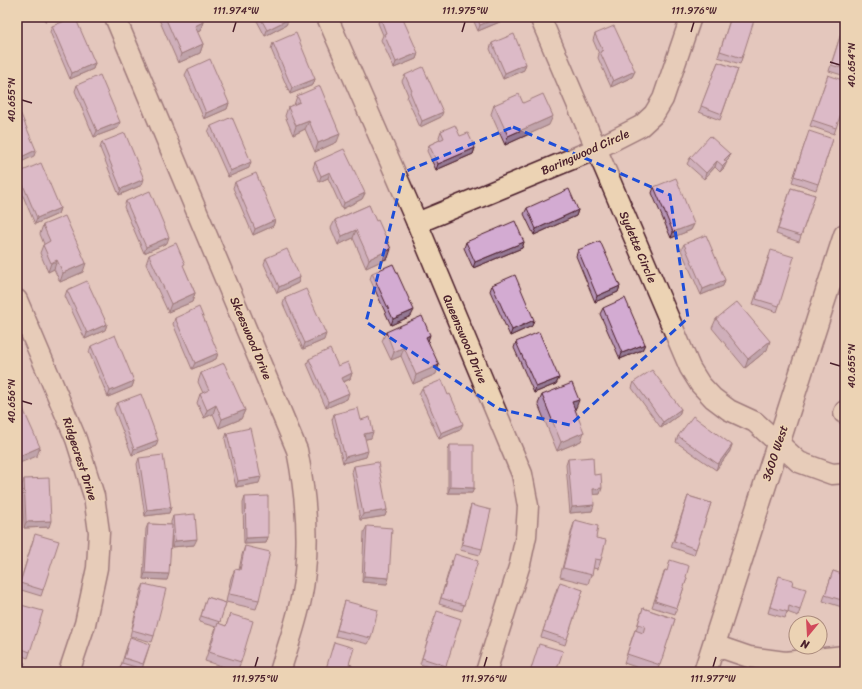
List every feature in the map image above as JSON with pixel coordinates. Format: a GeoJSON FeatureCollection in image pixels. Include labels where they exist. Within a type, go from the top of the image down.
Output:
{"type":"FeatureCollection","features":[{"type":"Feature","properties":{"kind":"street","name":"Skeeswood Drive"},"geometry":{"type":"LineString","coordinates":[[115,17],[297,450],[304,485],[307,519],[307,559],[301,598],[280,672]]}},
{"type":"Feature","properties":{"kind":"street","name":"Queenswood Drive"},"geometry":{"type":"LineString","coordinates":[[327,17],[417,223],[522,474],[528,506],[526,536],[520,564],[486,672]]}},
{"type":"Feature","properties":{"kind":"street","name":"Sydette Circle"},"geometry":{"type":"LineString","coordinates":[[540,17],[694,374],[700,384],[713,398],[730,410],[755,422],[799,462],[832,474],[845,473]]}},
{"type":"Feature","properties":{"kind":"street","name":"Baringwood Circle"},"geometry":{"type":"LineString","coordinates":[[417,223],[596,149],[641,126],[654,114],[663,99],[672,78],[691,17]]}},
{"type":"Feature","properties":{"kind":"street","name":"3600 West"},"geometry":{"type":"LineString","coordinates":[[705,672],[845,235]]}},
{"type":"Feature","properties":{"kind":"street","name":"Ridgecrest Drive"},"geometry":{"type":"LineString","coordinates":[[17,300],[76,439],[94,496],[99,532],[97,568],[85,624],[69,672]]}},
{"type":"Feature","properties":{"kind":"street"},"geometry":{"type":"LineString","coordinates":[[714,645],[749,657],[785,662],[845,656]]}},
{"type":"Feature","properties":{"kind":"highlighted area"},"geometry":{"type":"Polygon","coordinates":[[[513,127],[670,195],[688,318],[570,425],[499,409],[366,322],[404,172],[513,127]]]}},
{"type":"Feature","properties":{"kind":"building"},"geometry":{"type":"Polygon","coordinates":[[[75,17],[95,63],[72,73],[52,26],[75,17]]]}},
{"type":"Feature","properties":{"kind":"building"},"geometry":{"type":"Polygon","coordinates":[[[165,17],[201,17],[203,22],[195,26],[203,44],[181,54],[165,17]]]}},
{"type":"Feature","properties":{"kind":"building"},"geometry":{"type":"Polygon","coordinates":[[[260,17],[287,17],[289,19],[267,30],[260,17]]]}},
{"type":"Feature","properties":{"kind":"building"},"geometry":{"type":"Polygon","coordinates":[[[380,17],[402,17],[418,53],[396,62],[384,34],[386,33],[380,17]]]}},
{"type":"Feature","properties":{"kind":"building"},"geometry":{"type":"Polygon","coordinates":[[[477,17],[499,17],[480,25],[477,17]]]}},
{"type":"Feature","properties":{"kind":"building"},"geometry":{"type":"Polygon","coordinates":[[[731,17],[755,17],[742,58],[720,51],[731,17]]]}},
{"type":"Feature","properties":{"kind":"building"},"geometry":{"type":"Polygon","coordinates":[[[845,21],[845,69],[831,65],[845,21]]]}},
{"type":"Feature","properties":{"kind":"building"},"geometry":{"type":"Polygon","coordinates":[[[614,26],[635,71],[613,81],[600,52],[603,51],[595,34],[614,26]]]}},
{"type":"Feature","properties":{"kind":"building"},"geometry":{"type":"Polygon","coordinates":[[[296,33],[315,79],[292,88],[273,43],[296,33]]]}},
{"type":"Feature","properties":{"kind":"building"},"geometry":{"type":"Polygon","coordinates":[[[514,34],[526,64],[505,73],[492,43],[514,34]]]}},
{"type":"Feature","properties":{"kind":"building"},"geometry":{"type":"Polygon","coordinates":[[[210,59],[229,103],[206,113],[188,69],[210,59]]]}},
{"type":"Feature","properties":{"kind":"building"},"geometry":{"type":"Polygon","coordinates":[[[718,62],[738,69],[722,114],[701,106],[718,62]]]}},
{"type":"Feature","properties":{"kind":"building"},"geometry":{"type":"Polygon","coordinates":[[[423,67],[443,112],[422,121],[410,92],[412,91],[405,75],[423,67]]]}},
{"type":"Feature","properties":{"kind":"building"},"geometry":{"type":"Polygon","coordinates":[[[100,75],[120,122],[97,131],[77,85],[100,75]]]}},
{"type":"Feature","properties":{"kind":"building"},"geometry":{"type":"Polygon","coordinates":[[[828,75],[845,81],[845,102],[836,128],[812,120],[828,75]]]}},
{"type":"Feature","properties":{"kind":"building"},"geometry":{"type":"Polygon","coordinates":[[[320,86],[340,134],[318,143],[309,121],[296,126],[288,107],[300,102],[297,96],[320,86]]]}},
{"type":"Feature","properties":{"kind":"building"},"geometry":{"type":"Polygon","coordinates":[[[519,94],[523,103],[543,94],[553,116],[508,136],[494,105],[519,94]]]}},
{"type":"Feature","properties":{"kind":"building"},"geometry":{"type":"Polygon","coordinates":[[[17,105],[36,150],[17,159],[17,105]]]}},
{"type":"Feature","properties":{"kind":"building"},"geometry":{"type":"Polygon","coordinates":[[[232,117],[251,162],[230,171],[211,126],[232,117]]]}},
{"type":"Feature","properties":{"kind":"building"},"geometry":{"type":"Polygon","coordinates":[[[455,125],[460,136],[468,133],[475,148],[438,164],[429,145],[444,138],[441,131],[455,125]]]}},
{"type":"Feature","properties":{"kind":"building"},"geometry":{"type":"Polygon","coordinates":[[[809,131],[833,139],[818,184],[794,176],[809,131]]]}},
{"type":"Feature","properties":{"kind":"building"},"geometry":{"type":"Polygon","coordinates":[[[125,133],[144,179],[121,189],[102,142],[125,133]]]}},
{"type":"Feature","properties":{"kind":"building"},"geometry":{"type":"Polygon","coordinates":[[[710,136],[730,154],[724,160],[727,162],[723,166],[717,161],[706,173],[690,158],[710,136]]]}},
{"type":"Feature","properties":{"kind":"building"},"geometry":{"type":"Polygon","coordinates":[[[344,149],[365,193],[344,203],[330,172],[321,176],[315,162],[344,149]]]}},
{"type":"Feature","properties":{"kind":"building"},"geometry":{"type":"Polygon","coordinates":[[[41,163],[60,208],[37,218],[18,173],[41,163]]]}},
{"type":"Feature","properties":{"kind":"building"},"geometry":{"type":"Polygon","coordinates":[[[256,173],[275,220],[255,229],[235,182],[256,173]]]}},
{"type":"Feature","properties":{"kind":"building"},"geometry":{"type":"Polygon","coordinates":[[[676,178],[694,224],[673,232],[654,187],[676,178]]]}},
{"type":"Feature","properties":{"kind":"building"},"geometry":{"type":"Polygon","coordinates":[[[791,188],[815,195],[801,236],[778,229],[791,188]]]}},
{"type":"Feature","properties":{"kind":"building"},"geometry":{"type":"Polygon","coordinates":[[[569,189],[578,210],[536,229],[527,208],[569,189]]]}},
{"type":"Feature","properties":{"kind":"building"},"geometry":{"type":"Polygon","coordinates":[[[150,191],[169,237],[146,247],[126,201],[150,191]]]}},
{"type":"Feature","properties":{"kind":"building"},"geometry":{"type":"Polygon","coordinates":[[[369,205],[376,221],[378,220],[391,249],[369,259],[356,230],[342,236],[335,220],[369,205]]]}},
{"type":"Feature","properties":{"kind":"building"},"geometry":{"type":"Polygon","coordinates":[[[65,216],[86,263],[63,273],[57,260],[51,263],[43,245],[50,241],[43,225],[65,216]]]}},
{"type":"Feature","properties":{"kind":"building"},"geometry":{"type":"Polygon","coordinates":[[[515,221],[524,242],[475,262],[466,242],[515,221]]]}},
{"type":"Feature","properties":{"kind":"building"},"geometry":{"type":"Polygon","coordinates":[[[706,235],[725,280],[703,289],[684,244],[706,235]]]}},
{"type":"Feature","properties":{"kind":"building"},"geometry":{"type":"Polygon","coordinates":[[[600,241],[620,286],[597,296],[578,250],[600,241]]]}},
{"type":"Feature","properties":{"kind":"building"},"geometry":{"type":"Polygon","coordinates":[[[176,243],[185,264],[183,265],[195,293],[171,304],[149,255],[176,243]]]}},
{"type":"Feature","properties":{"kind":"building"},"geometry":{"type":"Polygon","coordinates":[[[287,249],[300,277],[279,287],[266,258],[287,249]]]}},
{"type":"Feature","properties":{"kind":"building"},"geometry":{"type":"Polygon","coordinates":[[[771,250],[794,257],[779,306],[756,299],[771,250]]]}},
{"type":"Feature","properties":{"kind":"building"},"geometry":{"type":"Polygon","coordinates":[[[393,264],[414,310],[393,319],[372,273],[393,264]]]}},
{"type":"Feature","properties":{"kind":"building"},"geometry":{"type":"Polygon","coordinates":[[[515,275],[534,320],[512,330],[492,285],[515,275]]]}},
{"type":"Feature","properties":{"kind":"building"},"geometry":{"type":"Polygon","coordinates":[[[87,281],[107,324],[87,333],[67,290],[87,281]]]}},
{"type":"Feature","properties":{"kind":"building"},"geometry":{"type":"Polygon","coordinates":[[[306,289],[326,334],[305,343],[285,298],[306,289]]]}},
{"type":"Feature","properties":{"kind":"building"},"geometry":{"type":"Polygon","coordinates":[[[625,298],[645,344],[622,353],[603,308],[625,298]]]}},
{"type":"Feature","properties":{"kind":"building"},"geometry":{"type":"Polygon","coordinates":[[[737,302],[770,341],[748,359],[716,319],[737,302]]]}},
{"type":"Feature","properties":{"kind":"building"},"geometry":{"type":"Polygon","coordinates":[[[199,307],[218,353],[195,363],[175,318],[199,307]]]}},
{"type":"Feature","properties":{"kind":"building"},"geometry":{"type":"Polygon","coordinates":[[[422,316],[430,335],[426,337],[439,365],[416,375],[404,347],[394,352],[386,332],[422,316]]]}},
{"type":"Feature","properties":{"kind":"building"},"geometry":{"type":"Polygon","coordinates":[[[539,332],[559,378],[536,387],[516,342],[539,332]]]}},
{"type":"Feature","properties":{"kind":"building"},"geometry":{"type":"Polygon","coordinates":[[[115,335],[134,381],[110,391],[91,346],[115,335]]]}},
{"type":"Feature","properties":{"kind":"building"},"geometry":{"type":"Polygon","coordinates":[[[330,349],[338,366],[348,362],[352,373],[342,378],[349,393],[328,402],[309,359],[330,349]]]}},
{"type":"Feature","properties":{"kind":"building"},"geometry":{"type":"Polygon","coordinates":[[[224,363],[245,410],[222,419],[216,405],[207,410],[200,394],[209,390],[201,373],[224,363]]]}},
{"type":"Feature","properties":{"kind":"building"},"geometry":{"type":"Polygon","coordinates":[[[652,370],[681,409],[663,422],[634,382],[652,370]]]}},
{"type":"Feature","properties":{"kind":"building"},"geometry":{"type":"Polygon","coordinates":[[[442,380],[463,424],[441,433],[422,388],[442,380]]]}},
{"type":"Feature","properties":{"kind":"building"},"geometry":{"type":"Polygon","coordinates":[[[572,383],[579,400],[572,402],[584,432],[561,442],[542,395],[572,383]]]}},
{"type":"Feature","properties":{"kind":"building"},"geometry":{"type":"Polygon","coordinates":[[[141,394],[158,440],[134,449],[117,403],[141,394]]]}},
{"type":"Feature","properties":{"kind":"building"},"geometry":{"type":"Polygon","coordinates":[[[20,402],[40,447],[17,457],[17,403],[20,402]]]}},
{"type":"Feature","properties":{"kind":"building"},"geometry":{"type":"Polygon","coordinates":[[[358,408],[361,420],[370,417],[373,432],[364,434],[368,451],[345,457],[334,414],[358,408]]]}},
{"type":"Feature","properties":{"kind":"building"},"geometry":{"type":"Polygon","coordinates":[[[693,416],[732,445],[718,464],[678,436],[693,416]]]}},
{"type":"Feature","properties":{"kind":"building"},"geometry":{"type":"Polygon","coordinates":[[[250,428],[261,477],[238,481],[227,433],[250,428]]]}},
{"type":"Feature","properties":{"kind":"building"},"geometry":{"type":"Polygon","coordinates":[[[450,445],[474,445],[474,488],[450,487],[450,445]]]}},
{"type":"Feature","properties":{"kind":"building"},"geometry":{"type":"Polygon","coordinates":[[[163,455],[171,507],[147,510],[139,458],[163,455]]]}},
{"type":"Feature","properties":{"kind":"building"},"geometry":{"type":"Polygon","coordinates":[[[593,457],[594,475],[601,474],[602,488],[593,489],[594,505],[572,507],[568,459],[593,457]]]}},
{"type":"Feature","properties":{"kind":"building"},"geometry":{"type":"Polygon","coordinates":[[[378,462],[387,510],[363,514],[354,466],[378,462]]]}},
{"type":"Feature","properties":{"kind":"building"},"geometry":{"type":"Polygon","coordinates":[[[49,478],[51,521],[26,522],[24,479],[49,478]]]}},
{"type":"Feature","properties":{"kind":"building"},"geometry":{"type":"Polygon","coordinates":[[[268,496],[268,537],[246,538],[245,497],[268,496]]]}},
{"type":"Feature","properties":{"kind":"building"},"geometry":{"type":"Polygon","coordinates":[[[688,496],[711,503],[696,549],[674,541],[688,496]]]}},
{"type":"Feature","properties":{"kind":"building"},"geometry":{"type":"Polygon","coordinates":[[[471,505],[491,510],[482,549],[462,544],[471,505]]]}},
{"type":"Feature","properties":{"kind":"building"},"geometry":{"type":"Polygon","coordinates":[[[195,514],[197,539],[175,541],[173,516],[195,514]]]}},
{"type":"Feature","properties":{"kind":"building"},"geometry":{"type":"Polygon","coordinates":[[[575,520],[598,526],[596,538],[606,540],[601,560],[595,559],[592,575],[563,568],[575,520]]]}},
{"type":"Feature","properties":{"kind":"building"},"geometry":{"type":"Polygon","coordinates":[[[148,524],[172,525],[169,574],[145,573],[148,524]]]}},
{"type":"Feature","properties":{"kind":"building"},"geometry":{"type":"Polygon","coordinates":[[[367,526],[392,528],[389,578],[364,576],[367,526]]]}},
{"type":"Feature","properties":{"kind":"building"},"geometry":{"type":"Polygon","coordinates":[[[35,534],[59,541],[43,590],[20,583],[35,534]]]}},
{"type":"Feature","properties":{"kind":"building"},"geometry":{"type":"Polygon","coordinates":[[[245,546],[270,552],[259,600],[229,594],[235,569],[240,570],[245,546]]]}},
{"type":"Feature","properties":{"kind":"building"},"geometry":{"type":"Polygon","coordinates":[[[455,554],[478,561],[464,605],[441,598],[455,554]]]}},
{"type":"Feature","properties":{"kind":"building"},"geometry":{"type":"Polygon","coordinates":[[[670,560],[689,566],[687,578],[677,608],[655,601],[665,570],[667,571],[670,560]]]}},
{"type":"Feature","properties":{"kind":"building"},"geometry":{"type":"Polygon","coordinates":[[[833,571],[845,575],[845,601],[825,595],[833,571]]]}},
{"type":"Feature","properties":{"kind":"building"},"geometry":{"type":"Polygon","coordinates":[[[779,576],[793,580],[792,585],[806,589],[800,610],[789,606],[788,612],[770,607],[779,576]]]}},
{"type":"Feature","properties":{"kind":"building"},"geometry":{"type":"Polygon","coordinates":[[[560,582],[583,590],[567,639],[543,631],[560,582]]]}},
{"type":"Feature","properties":{"kind":"building"},"geometry":{"type":"Polygon","coordinates":[[[144,584],[166,589],[154,636],[132,630],[144,584]]]}},
{"type":"Feature","properties":{"kind":"building"},"geometry":{"type":"Polygon","coordinates":[[[207,597],[226,603],[220,622],[201,616],[207,597]]]}},
{"type":"Feature","properties":{"kind":"building"},"geometry":{"type":"Polygon","coordinates":[[[345,601],[378,610],[371,638],[337,630],[345,601]]]}},
{"type":"Feature","properties":{"kind":"building"},"geometry":{"type":"Polygon","coordinates":[[[21,605],[43,611],[30,652],[17,647],[17,616],[21,605]]]}},
{"type":"Feature","properties":{"kind":"building"},"geometry":{"type":"Polygon","coordinates":[[[643,608],[675,619],[660,665],[627,654],[635,630],[643,633],[645,626],[638,624],[643,608]]]}},
{"type":"Feature","properties":{"kind":"building"},"geometry":{"type":"Polygon","coordinates":[[[437,611],[461,619],[446,666],[422,658],[437,611]]]}},
{"type":"Feature","properties":{"kind":"building"},"geometry":{"type":"Polygon","coordinates":[[[230,614],[253,621],[241,662],[209,652],[218,623],[226,626],[230,614]]]}},
{"type":"Feature","properties":{"kind":"building"},"geometry":{"type":"Polygon","coordinates":[[[130,637],[150,644],[143,664],[124,658],[130,637]]]}},
{"type":"Feature","properties":{"kind":"building"},"geometry":{"type":"Polygon","coordinates":[[[334,642],[354,648],[349,664],[352,665],[350,672],[325,672],[334,642]]]}},
{"type":"Feature","properties":{"kind":"building"},"geometry":{"type":"Polygon","coordinates":[[[539,644],[563,651],[556,672],[530,672],[539,644]]]}},
{"type":"Feature","properties":{"kind":"building"},"geometry":{"type":"Polygon","coordinates":[[[17,660],[25,663],[22,672],[17,672],[17,660]]]}},
{"type":"Feature","properties":{"kind":"building"},"geometry":{"type":"Polygon","coordinates":[[[122,663],[152,672],[119,672],[122,663]]]}}]}
